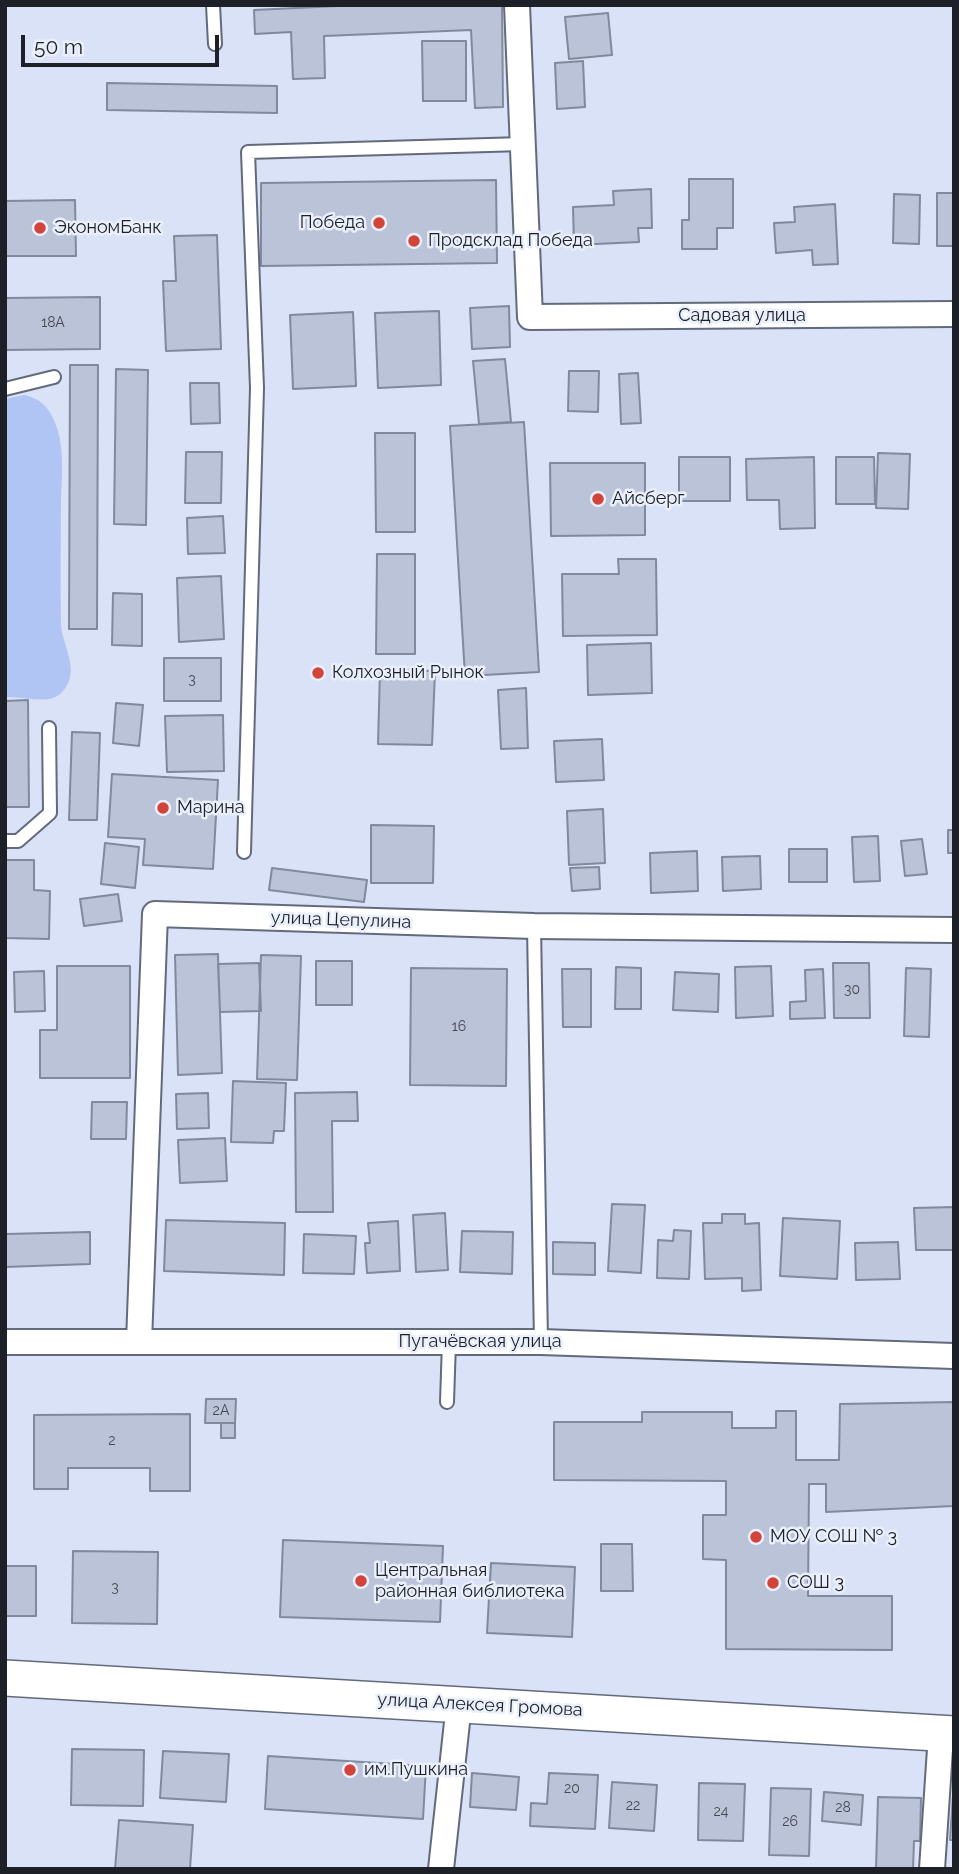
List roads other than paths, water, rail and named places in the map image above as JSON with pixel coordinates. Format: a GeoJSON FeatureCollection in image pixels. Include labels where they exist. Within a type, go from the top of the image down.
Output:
{"type":"FeatureCollection","features":[{"type":"Feature","properties":{"kind":"street"},"geometry":{"type":"LineString","coordinates":[[517,5],[523,144]]}},
{"type":"Feature","properties":{"kind":"street","name":"Садовая улица"},"geometry":{"type":"LineString","coordinates":[[523,144],[530,317],[954,314]]}},
{"type":"Feature","properties":{"kind":"street","name":"улица Цепулина"},"geometry":{"type":"LineString","coordinates":[[139,1342],[155,914],[534,926],[954,930]]}},
{"type":"Feature","properties":{"kind":"street","name":"Пугачёвская улица"},"geometry":{"type":"LineString","coordinates":[[5,1342],[541,1342],[954,1356]]}},
{"type":"Feature","properties":{"kind":"street","name":"улица Алексея Громова"},"geometry":{"type":"LineString","coordinates":[[5,1678],[947,1734]]}},
{"type":"Feature","properties":{"kind":"street"},"geometry":{"type":"LineString","coordinates":[[441,1869],[459,1704]]}},
{"type":"Feature","properties":{"kind":"street"},"geometry":{"type":"LineString","coordinates":[[932,1869],[947,1734]]}},
{"type":"Feature","properties":{"kind":"lane"},"geometry":{"type":"LineString","coordinates":[[213,5],[215,44]]}},
{"type":"Feature","properties":{"kind":"lane"},"geometry":{"type":"LineString","coordinates":[[244,852],[257,387],[248,152],[523,144]]}},
{"type":"Feature","properties":{"kind":"lane"},"geometry":{"type":"LineString","coordinates":[[5,388],[54,377]]}},
{"type":"Feature","properties":{"kind":"lane"},"geometry":{"type":"LineString","coordinates":[[5,841],[18,841],[50,813],[48,728]]}},
{"type":"Feature","properties":{"kind":"lane"},"geometry":{"type":"LineString","coordinates":[[534,926],[541,1342]]}},
{"type":"Feature","properties":{"kind":"lane"},"geometry":{"type":"LineString","coordinates":[[447,1402],[449,1342]]}},
{"type":"Feature","properties":{"kind":"place","name":"Победа"},"geometry":{"type":"Point","coordinates":[379,223]}},
{"type":"Feature","properties":{"kind":"place","name":"ЭкономБанк"},"geometry":{"type":"Point","coordinates":[40,228]}},
{"type":"Feature","properties":{"kind":"place","name":"Продсклад Победа"},"geometry":{"type":"Point","coordinates":[414,241]}},
{"type":"Feature","properties":{"kind":"place","name":"Айсберг"},"geometry":{"type":"Point","coordinates":[598,499]}},
{"type":"Feature","properties":{"kind":"place","name":"Колхозный Рынок"},"geometry":{"type":"Point","coordinates":[318,673]}},
{"type":"Feature","properties":{"kind":"place","name":"Марина"},"geometry":{"type":"Point","coordinates":[163,808]}},
{"type":"Feature","properties":{"kind":"place","name":"МОУ СОШ № 3"},"geometry":{"type":"Point","coordinates":[756,1537]}},
{"type":"Feature","properties":{"kind":"place","name":"Центральная районная библиотека"},"geometry":{"type":"Point","coordinates":[361,1581]}},
{"type":"Feature","properties":{"kind":"place","name":"СОШ 3"},"geometry":{"type":"Point","coordinates":[773,1583]}},
{"type":"Feature","properties":{"kind":"place","name":"им.Пушкина"},"geometry":{"type":"Point","coordinates":[350,1770]}}]}
